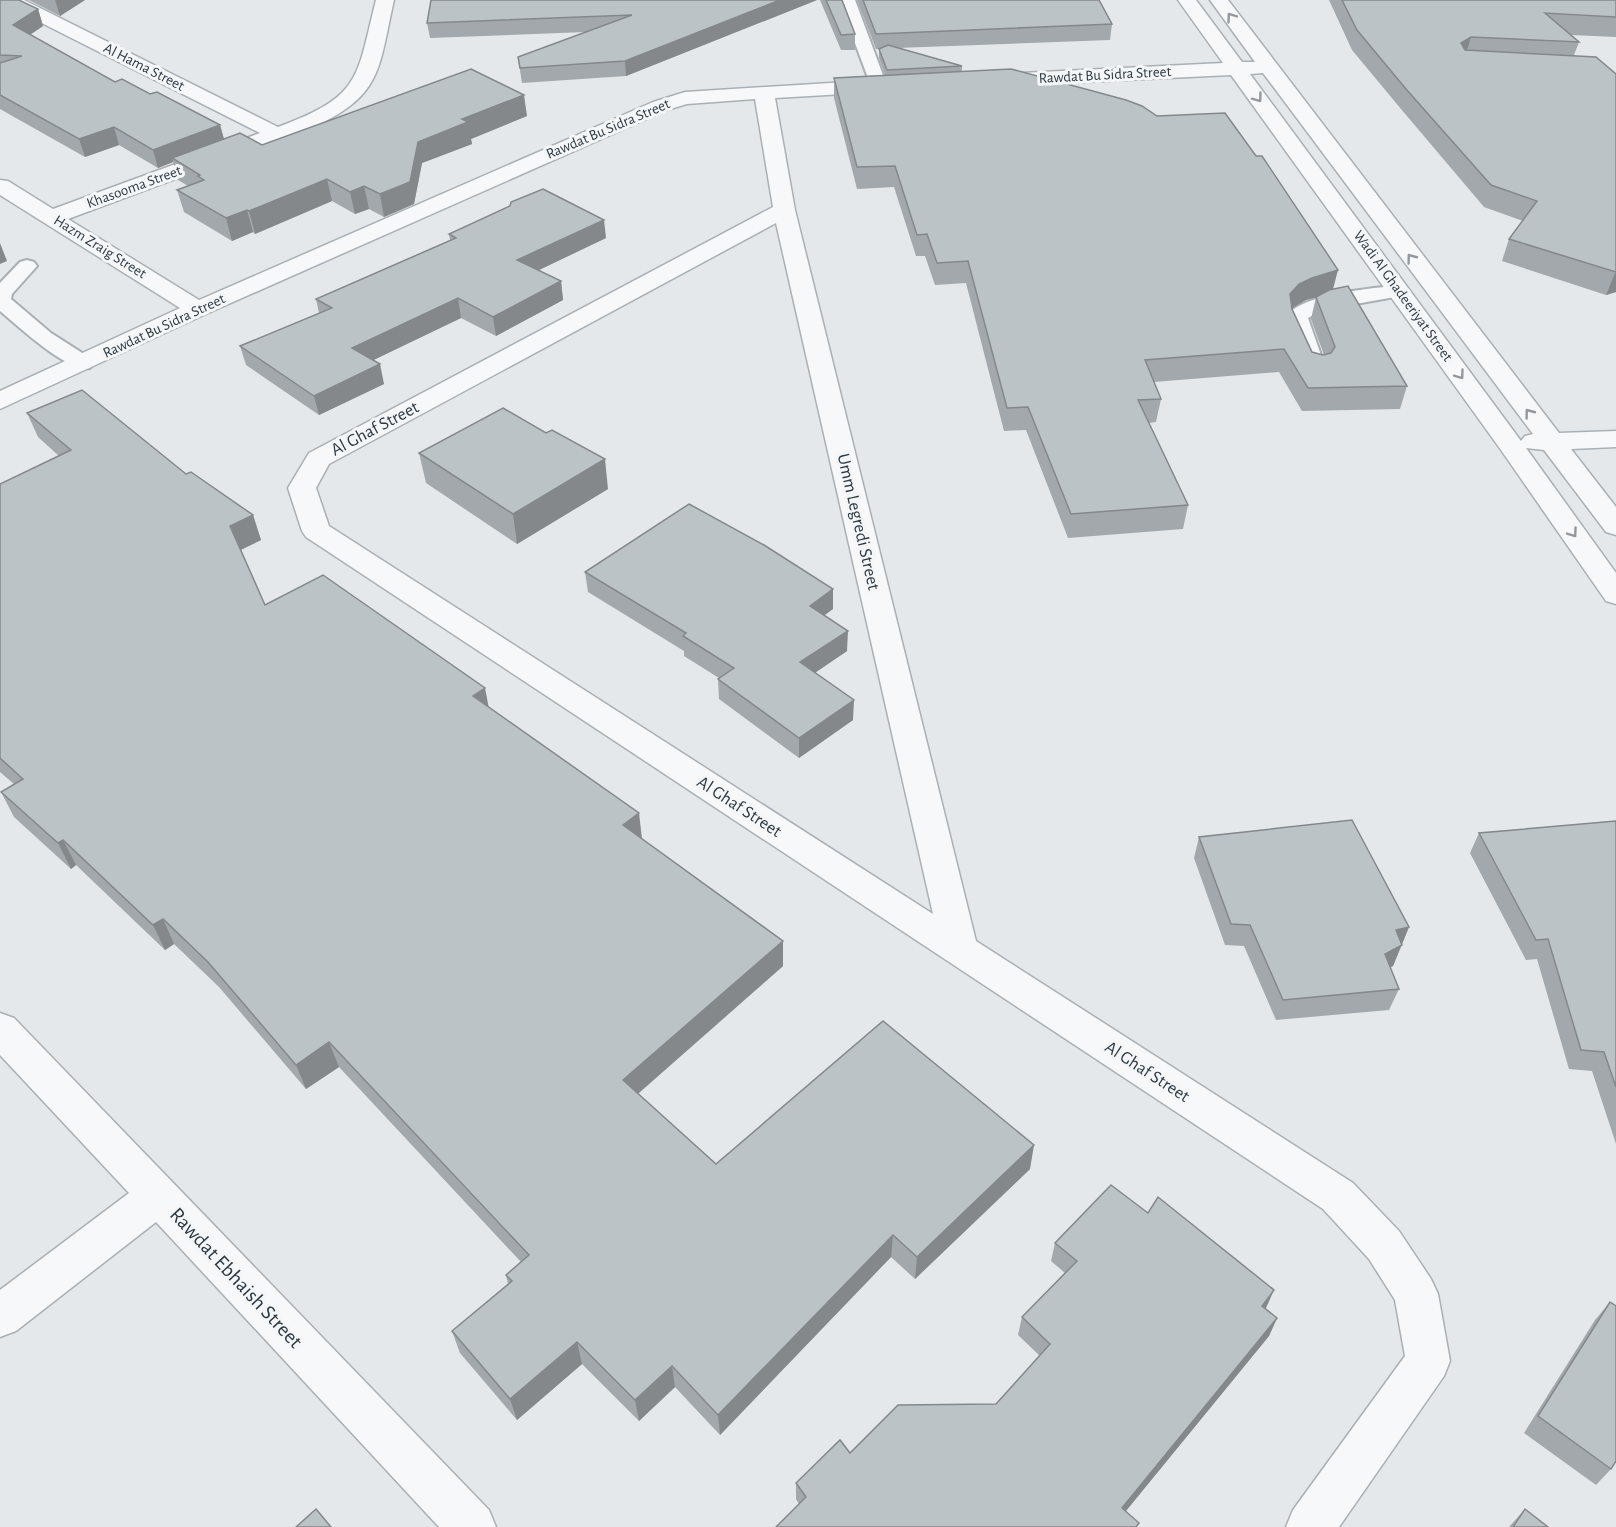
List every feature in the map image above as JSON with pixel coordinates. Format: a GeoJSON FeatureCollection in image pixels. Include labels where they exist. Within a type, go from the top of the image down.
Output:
{"type":"FeatureCollection","features":[{"type":"Feature","properties":{"kind":"street","name":"Al Hama Street"},"geometry":{"type":"LineString","coordinates":[[10,0],[277,134]]}},
{"type":"Feature","properties":{"kind":"street","name":"Khasooma Street"},"geometry":{"type":"LineString","coordinates":[[52,217],[320,117],[354,94],[366,73],[385,0]]}},
{"type":"Feature","properties":{"kind":"street","name":"Wadi Al Ghadeeriyat Street"},"geometry":{"type":"LineString","coordinates":[[1187,0],[1510,444],[1616,594]]}},
{"type":"Feature","properties":{"kind":"street","name":"Wadi Al Ghadeeriyat Street"},"geometry":{"type":"LineString","coordinates":[[1219,0],[1616,526]]}},
{"type":"Feature","properties":{"kind":"street","name":"Rawdat Bu Sidra Street"},"geometry":{"type":"LineString","coordinates":[[975,82],[1268,67]]}},
{"type":"Feature","properties":{"kind":"street","name":"Rawdat Bu Sidra Street"},"geometry":{"type":"LineString","coordinates":[[0,401],[198,309],[660,106],[685,98],[903,85]]}},
{"type":"Feature","properties":{"kind":"street","name":"Umm Legredi Street"},"geometry":{"type":"LineString","coordinates":[[764,92],[783,210],[960,950]]}},
{"type":"Feature","properties":{"kind":"street","name":"Hazm Zraig Street"},"geometry":{"type":"LineString","coordinates":[[0,186],[198,309]]}},
{"type":"Feature","properties":{"kind":"street","name":"Al Ghaf Street"},"geometry":{"type":"LineString","coordinates":[[783,210],[319,459],[302,488],[316,531],[1338,1196],[1384,1245],[1416,1294],[1428,1361],[1310,1527]]}},
{"type":"Feature","properties":{"kind":"street"},"geometry":{"type":"LineString","coordinates":[[1510,444],[1616,439]]}},
{"type":"Feature","properties":{"kind":"street","name":"Rawdat Ebhaish Street"},"geometry":{"type":"LineString","coordinates":[[0,1029],[472,1527]]}},
{"type":"Feature","properties":{"kind":"street"},"geometry":{"type":"LineString","coordinates":[[0,1316],[158,1196]]}},
{"type":"Feature","properties":{"kind":"lane"},"geometry":{"type":"LineString","coordinates":[[848,0],[879,86]]}},
{"type":"Feature","properties":{"kind":"lane"},"geometry":{"type":"LineString","coordinates":[[27,266],[2,293],[2,301],[44,337],[82,363]]}},
{"type":"Feature","properties":{"kind":"lane"},"geometry":{"type":"LineString","coordinates":[[1316,369],[1300,331],[1298,316],[1316,305],[1399,291]]}},
{"type":"Feature","properties":{"kind":"building"},"geometry":{"type":"Polygon","coordinates":[[[0,0],[19,0],[38,9],[13,25],[115,82],[122,79],[150,94],[157,92],[220,125],[153,150],[114,127],[79,139],[0,95],[0,63],[22,56],[0,55],[0,0]]]}},
{"type":"Feature","properties":{"kind":"building"},"geometry":{"type":"Polygon","coordinates":[[[431,0],[780,0],[625,61],[520,68],[518,57],[632,15],[427,23],[431,0]]]}},
{"type":"Feature","properties":{"kind":"building"},"geometry":{"type":"Polygon","coordinates":[[[826,0],[842,0],[855,34],[841,35],[826,0]]]}},
{"type":"Feature","properties":{"kind":"building"},"geometry":{"type":"Polygon","coordinates":[[[863,0],[1099,0],[1112,24],[876,34],[863,0]]]}},
{"type":"Feature","properties":{"kind":"building"},"geometry":{"type":"Polygon","coordinates":[[[1342,0],[1616,0],[1616,17],[1545,13],[1579,42],[1471,37],[1461,43],[1465,50],[1596,57],[1616,74],[1616,272],[1509,239],[1537,201],[1491,185],[1357,30],[1342,0]]]}},
{"type":"Feature","properties":{"kind":"building"},"geometry":{"type":"Polygon","coordinates":[[[888,45],[962,66],[887,70],[879,49],[888,45]]]}},
{"type":"Feature","properties":{"kind":"building"},"geometry":{"type":"Polygon","coordinates":[[[471,69],[524,95],[462,119],[468,122],[418,142],[410,182],[380,194],[364,186],[350,192],[327,179],[226,218],[177,190],[204,180],[198,176],[200,175],[172,158],[240,133],[262,145],[471,69]]]}},
{"type":"Feature","properties":{"kind":"building"},"geometry":{"type":"Polygon","coordinates":[[[1011,69],[1126,100],[1142,106],[1157,116],[1225,113],[1256,156],[1262,156],[1338,270],[1299,284],[1290,294],[1292,309],[1312,352],[1323,355],[1331,353],[1335,347],[1316,297],[1329,290],[1348,286],[1407,386],[1308,388],[1284,349],[1145,360],[1161,399],[1138,400],[1188,505],[1071,514],[1028,407],[1007,408],[968,261],[937,263],[927,234],[917,235],[895,166],[857,167],[834,78],[1011,69]]]}},
{"type":"Feature","properties":{"kind":"building"},"geometry":{"type":"Polygon","coordinates":[[[543,189],[604,220],[517,260],[561,281],[493,317],[458,298],[352,348],[380,364],[314,396],[240,346],[332,308],[316,299],[456,238],[449,234],[510,206],[511,202],[543,189]]]}},
{"type":"Feature","properties":{"kind":"building"},"geometry":{"type":"Polygon","coordinates":[[[82,390],[186,474],[191,472],[253,515],[230,526],[265,605],[323,575],[485,688],[473,696],[639,813],[623,825],[783,941],[623,1080],[716,1164],[883,1021],[1034,1145],[917,1257],[893,1235],[718,1415],[672,1366],[635,1400],[577,1342],[510,1399],[452,1331],[512,1281],[506,1275],[529,1255],[329,1042],[296,1065],[208,962],[163,919],[153,925],[63,840],[58,843],[1,792],[23,779],[0,758],[0,484],[71,450],[27,413],[82,390]]]}},
{"type":"Feature","properties":{"kind":"building"},"geometry":{"type":"Polygon","coordinates":[[[503,408],[546,433],[552,430],[605,459],[513,514],[419,453],[503,408]]]}},
{"type":"Feature","properties":{"kind":"building"},"geometry":{"type":"Polygon","coordinates":[[[689,504],[764,545],[833,589],[810,606],[848,631],[800,662],[854,700],[799,738],[718,679],[734,668],[683,636],[686,633],[585,572],[689,504]]]}},
{"type":"Feature","properties":{"kind":"building"},"geometry":{"type":"Polygon","coordinates":[[[1352,820],[1409,927],[1396,930],[1402,945],[1385,954],[1399,989],[1283,1000],[1250,925],[1231,924],[1199,837],[1352,820]]]}},
{"type":"Feature","properties":{"kind":"building"},"geometry":{"type":"Polygon","coordinates":[[[1616,821],[1616,1087],[1604,1052],[1581,1050],[1548,939],[1536,940],[1479,833],[1616,821]]]}},
{"type":"Feature","properties":{"kind":"building"},"geometry":{"type":"Polygon","coordinates":[[[1111,1185],[1148,1213],[1158,1197],[1274,1290],[1262,1306],[1277,1318],[1122,1508],[1139,1523],[1136,1527],[776,1527],[806,1497],[796,1483],[840,1440],[850,1453],[898,1405],[996,1404],[1050,1344],[1022,1317],[1077,1261],[1055,1243],[1111,1185]]]}},
{"type":"Feature","properties":{"kind":"building"},"geometry":{"type":"Polygon","coordinates":[[[1610,1302],[1616,1306],[1616,1461],[1611,1469],[1538,1416],[1610,1302]]]}},
{"type":"Feature","properties":{"kind":"building"},"geometry":{"type":"Polygon","coordinates":[[[316,1509],[331,1527],[296,1527],[316,1509]]]}},
{"type":"Feature","properties":{"kind":"building"},"geometry":{"type":"Polygon","coordinates":[[[1525,1509],[1548,1527],[1513,1527],[1525,1509]]]}}]}
